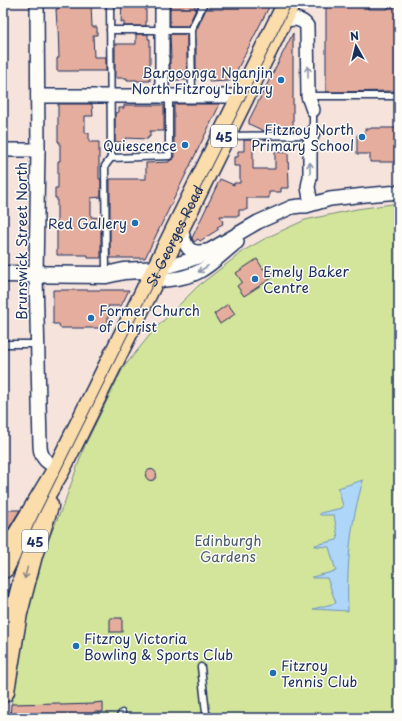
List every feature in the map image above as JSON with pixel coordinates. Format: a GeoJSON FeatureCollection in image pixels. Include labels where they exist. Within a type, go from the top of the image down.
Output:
{"type":"FeatureCollection","features":[{"type":"Feature","properties":{"kind":"highway","name":"St Georges Road"},"geometry":{"type":"LineString","coordinates":[[3,567],[59,469],[285,11]]}},
{"type":"Feature","properties":{"kind":"highway","name":"St Georges Road"},"geometry":{"type":"LineString","coordinates":[[3,691],[16,613],[17,544]]}},
{"type":"Feature","properties":{"kind":"street","name":"Brunswick Street North"},"geometry":{"type":"LineString","coordinates":[[37,3],[38,150],[36,275],[40,451],[48,462],[59,469]]}},
{"type":"Feature","properties":{"kind":"street"},"geometry":{"type":"LineString","coordinates":[[162,3],[165,96]]}},
{"type":"Feature","properties":{"kind":"street"},"geometry":{"type":"LineString","coordinates":[[285,11],[308,26],[308,96],[313,110]]}},
{"type":"Feature","properties":{"kind":"street"},"geometry":{"type":"LineString","coordinates":[[38,96],[243,96]]}},
{"type":"Feature","properties":{"kind":"street"},"geometry":{"type":"LineString","coordinates":[[155,275],[181,278],[200,272],[238,241],[265,227],[300,213],[308,205],[310,142],[313,133]]}},
{"type":"Feature","properties":{"kind":"street"},"geometry":{"type":"LineString","coordinates":[[3,150],[38,150]]}},
{"type":"Feature","properties":{"kind":"street"},"geometry":{"type":"LineString","coordinates":[[3,274],[106,274],[141,282],[191,260],[258,222],[292,208],[330,199],[399,192]]}},
{"type":"Feature","properties":{"kind":"street"},"geometry":{"type":"LineString","coordinates":[[180,225],[187,248],[198,252],[214,248]]}},
{"type":"Feature","properties":{"kind":"lane"},"geometry":{"type":"LineString","coordinates":[[106,274],[105,166],[111,158],[110,3]]}},
{"type":"Feature","properties":{"kind":"lane"},"geometry":{"type":"LineString","coordinates":[[192,96],[191,30],[204,3]]}},
{"type":"Feature","properties":{"kind":"lane"},"geometry":{"type":"LineString","coordinates":[[110,30],[191,30]]}},
{"type":"Feature","properties":{"kind":"lane"},"geometry":{"type":"LineString","coordinates":[[111,158],[169,156],[165,96]]}},
{"type":"Feature","properties":{"kind":"lane"},"geometry":{"type":"LineString","coordinates":[[308,96],[399,96]]}},
{"type":"Feature","properties":{"kind":"lane"},"geometry":{"type":"LineString","coordinates":[[224,136],[313,133],[313,110]]}},
{"type":"Feature","properties":{"kind":"lane"},"geometry":{"type":"LineString","coordinates":[[3,344],[38,344]]}},
{"type":"Feature","properties":{"kind":"lane"},"geometry":{"type":"LineString","coordinates":[[201,667],[206,713],[210,718]]}},
{"type":"Feature","properties":{"kind":"green space","name":"Edinburgh Gardens"},"geometry":{"type":"Polygon","coordinates":[[[399,203],[399,718],[10,718],[15,671],[24,622],[43,552],[65,501],[85,445],[123,368],[154,330],[198,286],[245,250],[266,238],[305,220],[357,209],[399,203]]]}},
{"type":"Feature","properties":{"kind":"water"},"geometry":{"type":"Polygon","coordinates":[[[363,480],[354,516],[350,547],[348,565],[348,611],[313,609],[336,603],[327,578],[312,578],[336,571],[329,547],[315,546],[337,540],[338,538],[334,515],[320,515],[320,513],[342,508],[343,506],[338,488],[363,480]]]}},
{"type":"Feature","properties":{"kind":"building"},"geometry":{"type":"Polygon","coordinates":[[[58,3],[91,3],[92,27],[97,27],[97,35],[93,35],[94,57],[106,57],[106,71],[57,71],[57,58],[59,58],[56,9],[58,9],[58,3]]]}},
{"type":"Feature","properties":{"kind":"building"},"geometry":{"type":"Polygon","coordinates":[[[122,3],[146,3],[146,26],[124,26],[124,22],[121,22],[122,3]]]}},
{"type":"Feature","properties":{"kind":"building"},"geometry":{"type":"Polygon","coordinates":[[[170,3],[195,3],[196,9],[188,26],[170,26],[170,3]]]}},
{"type":"Feature","properties":{"kind":"building"},"geometry":{"type":"Polygon","coordinates":[[[224,3],[271,3],[232,80],[209,82],[209,75],[196,75],[196,31],[206,9],[224,9],[224,3]]]}},
{"type":"Feature","properties":{"kind":"building"},"geometry":{"type":"Polygon","coordinates":[[[326,3],[344,3],[344,6],[366,6],[368,9],[388,9],[388,7],[399,7],[399,91],[326,92],[326,3]]]}},
{"type":"Feature","properties":{"kind":"building","name":"Bargoonga Nganjin North Fitzroy Library"},"geometry":{"type":"Polygon","coordinates":[[[293,33],[293,131],[264,131],[249,124],[249,120],[293,33]]]}},
{"type":"Feature","properties":{"kind":"building"},"geometry":{"type":"Polygon","coordinates":[[[136,34],[148,34],[148,39],[150,39],[150,81],[116,78],[115,44],[136,44],[136,34]]]}},
{"type":"Feature","properties":{"kind":"building"},"geometry":{"type":"Polygon","coordinates":[[[170,34],[187,34],[187,80],[170,80],[170,34]]]}},
{"type":"Feature","properties":{"kind":"building"},"geometry":{"type":"Polygon","coordinates":[[[58,104],[92,104],[93,116],[85,116],[85,133],[89,133],[89,142],[99,142],[99,179],[101,179],[101,197],[91,198],[91,217],[101,218],[101,258],[88,258],[88,255],[57,255],[57,198],[55,198],[55,188],[58,188],[58,161],[60,161],[60,142],[58,142],[58,104]]]}},
{"type":"Feature","properties":{"kind":"building"},"geometry":{"type":"Polygon","coordinates":[[[220,104],[145,258],[110,258],[110,179],[146,179],[146,163],[169,162],[173,159],[174,105],[220,104]]]}},
{"type":"Feature","properties":{"kind":"building"},"geometry":{"type":"Polygon","coordinates":[[[124,105],[164,105],[164,131],[150,131],[150,137],[148,137],[148,139],[125,138],[125,142],[115,142],[115,113],[119,112],[119,108],[124,108],[124,105]]]}},
{"type":"Feature","properties":{"kind":"building"},"geometry":{"type":"Polygon","coordinates":[[[399,128],[399,162],[370,162],[370,154],[357,154],[357,135],[365,135],[365,129],[399,128]]]}},
{"type":"Feature","properties":{"kind":"building"},"geometry":{"type":"Polygon","coordinates":[[[244,140],[253,140],[253,169],[275,169],[275,152],[288,153],[289,188],[281,188],[281,192],[269,192],[269,198],[247,198],[247,210],[239,210],[239,216],[220,216],[223,224],[217,227],[219,229],[200,241],[198,239],[194,242],[192,238],[220,179],[234,185],[234,183],[240,183],[240,166],[234,166],[234,157],[238,157],[238,151],[244,151],[244,140]]]}},
{"type":"Feature","properties":{"kind":"building","name":"Emely Baker Centre"},"geometry":{"type":"Polygon","coordinates":[[[257,259],[263,269],[268,266],[275,276],[244,296],[237,286],[242,282],[236,273],[257,259]]]}},
{"type":"Feature","properties":{"kind":"building"},"geometry":{"type":"Polygon","coordinates":[[[53,290],[129,290],[121,306],[108,306],[108,328],[60,328],[59,324],[53,324],[53,290]]]}},
{"type":"Feature","properties":{"kind":"building"},"geometry":{"type":"Polygon","coordinates":[[[228,304],[235,314],[220,324],[214,314],[228,304]]]}},
{"type":"Feature","properties":{"kind":"building"},"geometry":{"type":"Polygon","coordinates":[[[149,470],[153,470],[155,471],[155,479],[149,480],[146,477],[146,473],[149,470]]]}},
{"type":"Feature","properties":{"kind":"building"},"geometry":{"type":"Polygon","coordinates":[[[3,510],[20,510],[3,538],[3,510]]]}},
{"type":"Feature","properties":{"kind":"building"},"geometry":{"type":"Polygon","coordinates":[[[110,618],[122,618],[122,632],[110,632],[110,618]]]}},
{"type":"Feature","properties":{"kind":"building"},"geometry":{"type":"Polygon","coordinates":[[[103,702],[103,712],[94,712],[94,715],[82,718],[10,718],[11,704],[60,703],[60,705],[94,704],[103,702]]]}},
{"type":"Feature","properties":{"kind":"tram line"},"geometry":{"type":"LineString","coordinates":[[3,611],[16,568],[33,526],[292,3]]}},
{"type":"Feature","properties":{"kind":"place","name":"Bargoonga Nganjin North Fitzroy Library"},"geometry":{"type":"Point","coordinates":[281,80]}},
{"type":"Feature","properties":{"kind":"place","name":"Fitzroy North Primary School"},"geometry":{"type":"Point","coordinates":[362,137]}},
{"type":"Feature","properties":{"kind":"place","name":"Quiescence"},"geometry":{"type":"Point","coordinates":[185,145]}},
{"type":"Feature","properties":{"kind":"place","name":"Red Gallery"},"geometry":{"type":"Point","coordinates":[135,223]}},
{"type":"Feature","properties":{"kind":"place","name":"Emely Baker Centre"},"geometry":{"type":"Point","coordinates":[255,279]}},
{"type":"Feature","properties":{"kind":"place","name":"Former Church of Christ"},"geometry":{"type":"Point","coordinates":[91,318]}},
{"type":"Feature","properties":{"kind":"place","name":"Fitzroy Victoria Bowling & Sports Club"},"geometry":{"type":"Point","coordinates":[76,646]}},
{"type":"Feature","properties":{"kind":"place","name":"Fitzroy Tennis Club"},"geometry":{"type":"Point","coordinates":[273,673]}}]}
